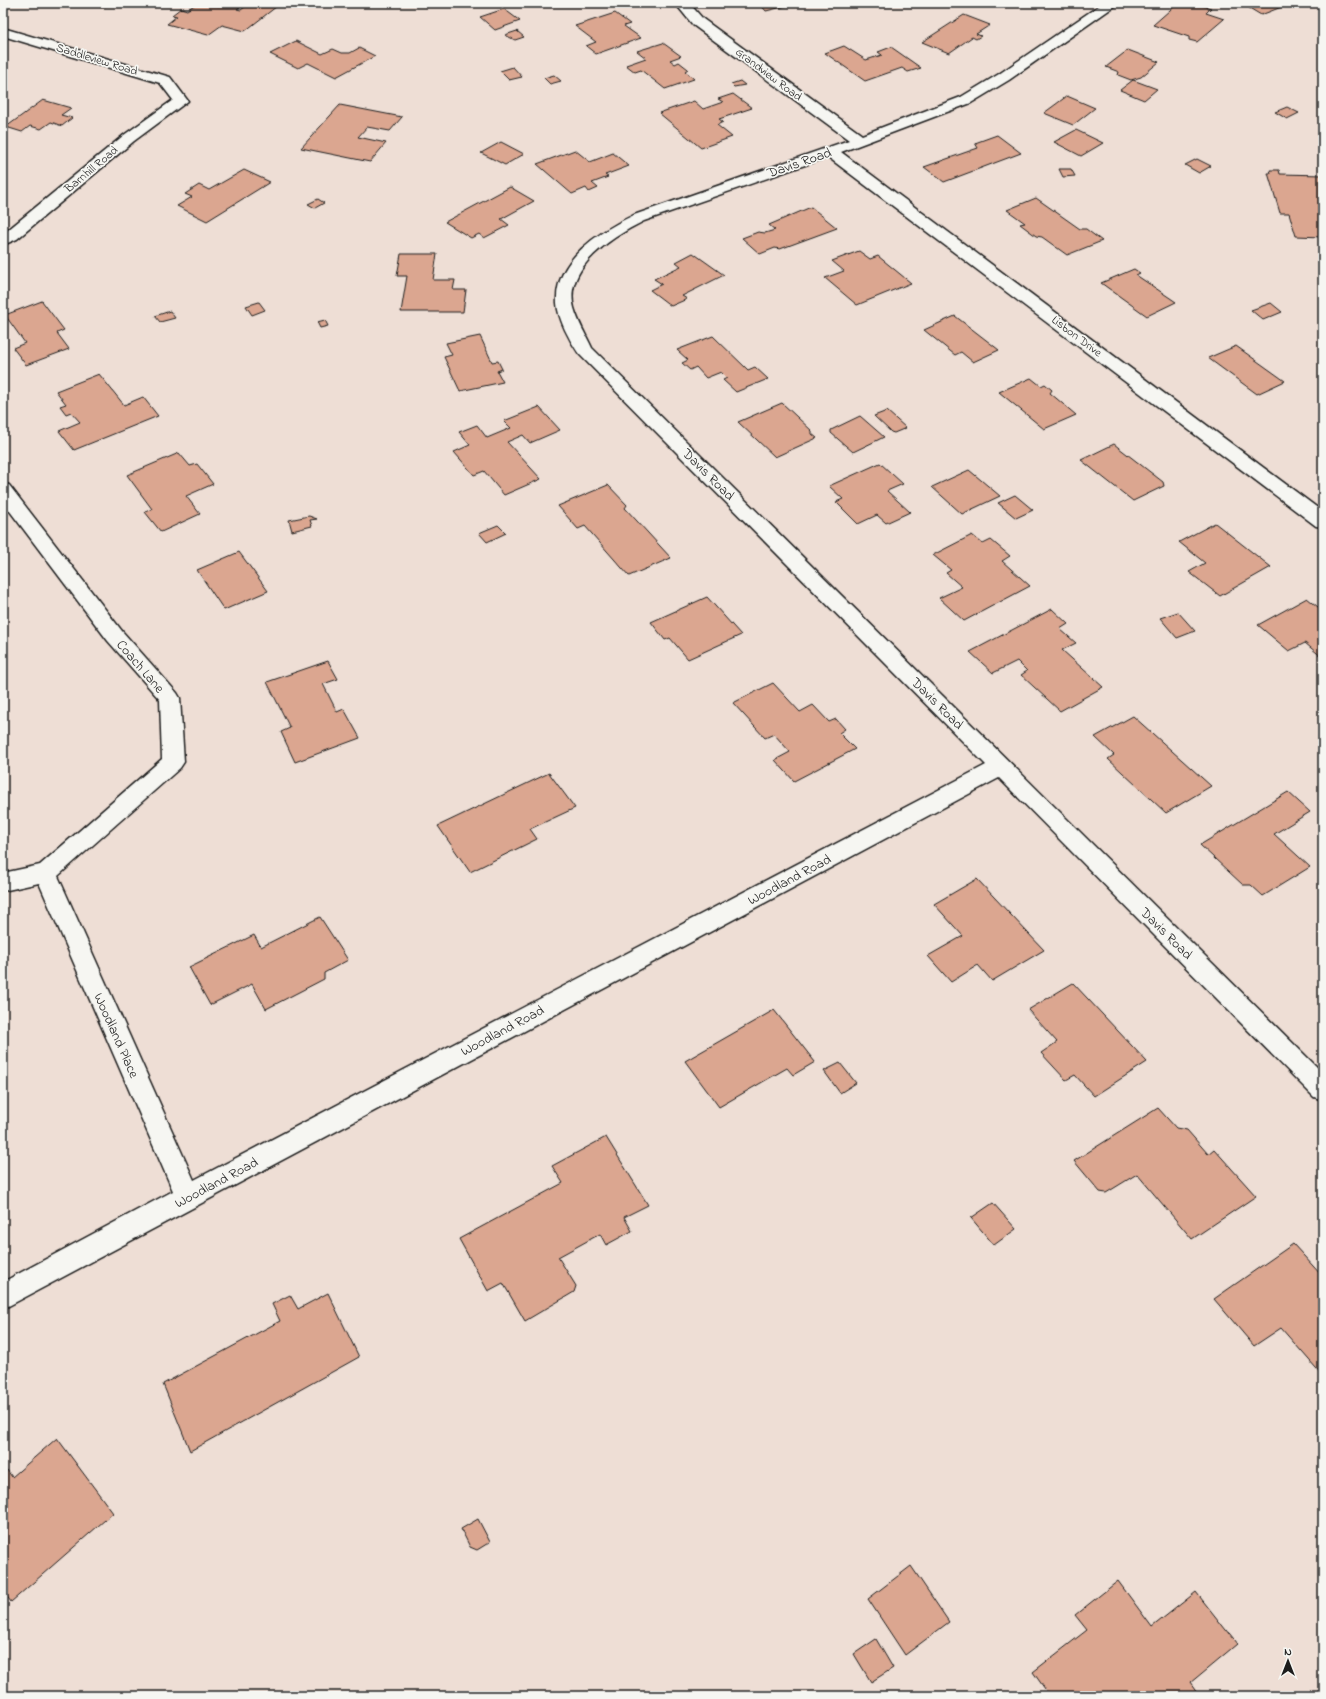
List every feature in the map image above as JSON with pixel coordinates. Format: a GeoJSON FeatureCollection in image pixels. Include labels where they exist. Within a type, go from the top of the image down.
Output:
{"type":"FeatureCollection","features":[{"type":"Feature","properties":{"kind":"street","name":"Grandview Road"},"geometry":{"type":"LineString","coordinates":[[682,3],[698,22],[860,141]]}},
{"type":"Feature","properties":{"kind":"street","name":"Davis Road"},"geometry":{"type":"LineString","coordinates":[[1112,3],[1004,77],[966,100],[860,141],[639,218],[619,228],[601,239],[586,253],[573,270],[566,288],[566,306],[585,350],[1323,1089]]}},
{"type":"Feature","properties":{"kind":"street","name":"Saddleview Road"},"geometry":{"type":"LineString","coordinates":[[3,32],[165,80],[181,101]]}},
{"type":"Feature","properties":{"kind":"street","name":"Barnhill Road"},"geometry":{"type":"LineString","coordinates":[[3,240],[11,236],[128,138],[181,101]]}},
{"type":"Feature","properties":{"kind":"street","name":"Lisbon Drive"},"geometry":{"type":"LineString","coordinates":[[830,151],[1323,521]]}},
{"type":"Feature","properties":{"kind":"street","name":"Coach Lane"},"geometry":{"type":"LineString","coordinates":[[3,489],[115,636],[170,698],[173,762],[46,873],[3,882]]}},
{"type":"Feature","properties":{"kind":"street","name":"Woodland Road"},"geometry":{"type":"LineString","coordinates":[[3,1296],[188,1196],[1002,767]]}},
{"type":"Feature","properties":{"kind":"street","name":"Woodland Place"},"geometry":{"type":"LineString","coordinates":[[46,873],[188,1196]]}},
{"type":"Feature","properties":{"kind":"building"},"geometry":{"type":"Polygon","coordinates":[[[97,3],[120,3],[100,7],[97,3]]]}},
{"type":"Feature","properties":{"kind":"building"},"geometry":{"type":"Polygon","coordinates":[[[197,3],[209,3],[219,6],[223,3],[245,3],[237,9],[241,10],[250,3],[281,3],[245,31],[222,25],[208,35],[167,24],[177,16],[172,15],[181,8],[187,10],[197,3]]]}},
{"type":"Feature","properties":{"kind":"building"},"geometry":{"type":"Polygon","coordinates":[[[759,3],[799,3],[766,11],[759,3]]]}},
{"type":"Feature","properties":{"kind":"building"},"geometry":{"type":"Polygon","coordinates":[[[1178,3],[1195,3],[1211,8],[1206,13],[1224,19],[1197,42],[1189,40],[1189,37],[1153,25],[1178,3]]]}},
{"type":"Feature","properties":{"kind":"building"},"geometry":{"type":"Polygon","coordinates":[[[1241,3],[1278,3],[1284,6],[1261,15],[1241,3]]]}},
{"type":"Feature","properties":{"kind":"building"},"geometry":{"type":"Polygon","coordinates":[[[504,9],[520,21],[495,30],[480,17],[504,9]]]}},
{"type":"Feature","properties":{"kind":"building"},"geometry":{"type":"Polygon","coordinates":[[[615,13],[630,24],[624,26],[641,38],[596,54],[586,46],[596,42],[575,26],[615,13]]]}},
{"type":"Feature","properties":{"kind":"building"},"geometry":{"type":"Polygon","coordinates":[[[964,15],[990,25],[976,34],[981,36],[976,39],[972,37],[949,53],[922,42],[964,15]]]}},
{"type":"Feature","properties":{"kind":"building"},"geometry":{"type":"Polygon","coordinates":[[[517,31],[524,37],[515,40],[505,35],[517,31]]]}},
{"type":"Feature","properties":{"kind":"building"},"geometry":{"type":"Polygon","coordinates":[[[296,41],[322,54],[333,49],[342,53],[350,53],[359,48],[375,56],[336,77],[308,63],[298,68],[270,54],[296,41]]]}},
{"type":"Feature","properties":{"kind":"building"},"geometry":{"type":"Polygon","coordinates":[[[663,43],[681,56],[670,60],[675,64],[679,62],[688,69],[685,71],[694,79],[665,89],[641,70],[635,72],[626,65],[646,58],[637,51],[663,43]]]}},
{"type":"Feature","properties":{"kind":"building"},"geometry":{"type":"Polygon","coordinates":[[[844,46],[866,60],[882,55],[878,52],[891,47],[921,68],[908,72],[902,68],[865,81],[825,53],[844,46]]]}},
{"type":"Feature","properties":{"kind":"building"},"geometry":{"type":"Polygon","coordinates":[[[1128,50],[1159,62],[1141,77],[1131,80],[1118,75],[1119,72],[1106,67],[1128,50]]]}},
{"type":"Feature","properties":{"kind":"building"},"geometry":{"type":"Polygon","coordinates":[[[513,67],[522,77],[509,80],[500,71],[513,67]]]}},
{"type":"Feature","properties":{"kind":"building"},"geometry":{"type":"Polygon","coordinates":[[[554,75],[561,81],[550,84],[544,78],[554,75]]]}},
{"type":"Feature","properties":{"kind":"building"},"geometry":{"type":"Polygon","coordinates":[[[1133,80],[1157,89],[1144,100],[1120,90],[1133,80]]]}},
{"type":"Feature","properties":{"kind":"building"},"geometry":{"type":"Polygon","coordinates":[[[740,81],[745,85],[734,87],[731,84],[740,81]]]}},
{"type":"Feature","properties":{"kind":"building"},"geometry":{"type":"Polygon","coordinates":[[[733,94],[752,108],[719,119],[723,122],[717,125],[732,137],[701,148],[659,113],[694,101],[703,109],[723,102],[718,99],[733,94]]]}},
{"type":"Feature","properties":{"kind":"building"},"geometry":{"type":"Polygon","coordinates":[[[1067,96],[1095,108],[1073,125],[1044,113],[1067,96]]]}},
{"type":"Feature","properties":{"kind":"building"},"geometry":{"type":"Polygon","coordinates":[[[43,100],[71,108],[61,115],[72,118],[62,126],[51,122],[41,129],[30,126],[22,132],[6,127],[43,100]]]}},
{"type":"Feature","properties":{"kind":"building"},"geometry":{"type":"Polygon","coordinates":[[[340,105],[402,117],[390,131],[367,127],[358,137],[386,143],[370,162],[301,148],[340,105]]]}},
{"type":"Feature","properties":{"kind":"building"},"geometry":{"type":"Polygon","coordinates":[[[1287,107],[1299,113],[1287,119],[1275,112],[1287,107]]]}},
{"type":"Feature","properties":{"kind":"building"},"geometry":{"type":"Polygon","coordinates":[[[1076,130],[1103,143],[1081,156],[1054,142],[1076,130]]]}},
{"type":"Feature","properties":{"kind":"building"},"geometry":{"type":"Polygon","coordinates":[[[997,135],[1021,153],[944,182],[924,167],[978,148],[975,143],[997,135]]]}},
{"type":"Feature","properties":{"kind":"building"},"geometry":{"type":"Polygon","coordinates":[[[501,142],[524,154],[505,165],[481,153],[501,142]]]}},
{"type":"Feature","properties":{"kind":"building"},"geometry":{"type":"Polygon","coordinates":[[[575,150],[590,162],[613,153],[629,166],[605,175],[608,177],[592,183],[598,188],[589,192],[586,188],[572,194],[537,164],[575,150]]]}},
{"type":"Feature","properties":{"kind":"building"},"geometry":{"type":"Polygon","coordinates":[[[1197,159],[1211,166],[1199,173],[1185,165],[1197,159]]]}},
{"type":"Feature","properties":{"kind":"building"},"geometry":{"type":"Polygon","coordinates":[[[1059,169],[1071,169],[1075,176],[1063,177],[1059,169]]]}},
{"type":"Feature","properties":{"kind":"building"},"geometry":{"type":"Polygon","coordinates":[[[244,170],[270,182],[207,221],[177,206],[192,197],[185,194],[199,185],[209,190],[244,170]]]}},
{"type":"Feature","properties":{"kind":"building"},"geometry":{"type":"Polygon","coordinates":[[[1270,170],[1279,170],[1280,174],[1323,175],[1323,237],[1296,236],[1289,213],[1280,213],[1268,173],[1271,173],[1270,170]]]}},
{"type":"Feature","properties":{"kind":"building"},"geometry":{"type":"Polygon","coordinates":[[[510,187],[534,201],[501,219],[509,225],[484,238],[479,234],[471,238],[445,222],[510,187]]]}},
{"type":"Feature","properties":{"kind":"building"},"geometry":{"type":"Polygon","coordinates":[[[1036,198],[1080,229],[1086,229],[1102,241],[1067,255],[1042,237],[1036,236],[1020,224],[1025,223],[1007,210],[1036,198]]]}},
{"type":"Feature","properties":{"kind":"building"},"geometry":{"type":"Polygon","coordinates":[[[318,199],[324,203],[315,208],[308,204],[318,199]]]}},
{"type":"Feature","properties":{"kind":"building"},"geometry":{"type":"Polygon","coordinates":[[[811,207],[837,228],[780,249],[775,248],[760,254],[742,238],[758,232],[765,233],[775,230],[769,225],[811,207]]]}},
{"type":"Feature","properties":{"kind":"building"},"geometry":{"type":"Polygon","coordinates":[[[859,251],[870,259],[878,256],[911,283],[857,305],[825,278],[844,271],[832,261],[859,251]]]}},
{"type":"Feature","properties":{"kind":"building"},"geometry":{"type":"Polygon","coordinates":[[[693,253],[724,275],[682,296],[687,299],[671,306],[650,290],[662,284],[654,279],[681,266],[676,262],[693,253]]]}},
{"type":"Feature","properties":{"kind":"building"},"geometry":{"type":"Polygon","coordinates":[[[401,254],[437,254],[433,280],[455,280],[453,290],[466,290],[463,312],[401,312],[407,276],[397,276],[401,254]]]}},
{"type":"Feature","properties":{"kind":"building"},"geometry":{"type":"Polygon","coordinates":[[[1134,269],[1140,273],[1136,275],[1176,302],[1147,316],[1101,283],[1134,269]]]}},
{"type":"Feature","properties":{"kind":"building"},"geometry":{"type":"Polygon","coordinates":[[[42,301],[64,330],[57,333],[69,349],[26,365],[13,348],[25,343],[5,315],[42,301]]]}},
{"type":"Feature","properties":{"kind":"building"},"geometry":{"type":"Polygon","coordinates":[[[259,302],[265,310],[252,315],[246,306],[259,302]]]}},
{"type":"Feature","properties":{"kind":"building"},"geometry":{"type":"Polygon","coordinates":[[[1271,303],[1282,312],[1263,320],[1251,310],[1271,303]]]}},
{"type":"Feature","properties":{"kind":"building"},"geometry":{"type":"Polygon","coordinates":[[[170,311],[175,318],[160,322],[155,316],[170,311]]]}},
{"type":"Feature","properties":{"kind":"building"},"geometry":{"type":"Polygon","coordinates":[[[955,316],[999,350],[973,362],[961,352],[955,355],[924,330],[955,316]]]}},
{"type":"Feature","properties":{"kind":"building"},"geometry":{"type":"Polygon","coordinates":[[[325,320],[328,326],[320,328],[317,322],[325,320]]]}},
{"type":"Feature","properties":{"kind":"building"},"geometry":{"type":"Polygon","coordinates":[[[480,336],[492,362],[498,361],[502,369],[497,371],[503,382],[460,391],[444,357],[452,355],[446,343],[480,336]]]}},
{"type":"Feature","properties":{"kind":"building"},"geometry":{"type":"Polygon","coordinates":[[[713,336],[748,370],[755,367],[768,379],[736,392],[723,380],[727,378],[721,372],[706,378],[696,367],[690,370],[682,363],[688,360],[677,350],[713,336]]]}},
{"type":"Feature","properties":{"kind":"building"},"geometry":{"type":"Polygon","coordinates":[[[1236,346],[1285,381],[1257,394],[1208,358],[1236,346]]]}},
{"type":"Feature","properties":{"kind":"building"},"geometry":{"type":"Polygon","coordinates":[[[99,374],[124,405],[143,397],[158,416],[74,450],[59,431],[80,422],[71,412],[66,414],[60,406],[66,404],[56,391],[99,374]]]}},
{"type":"Feature","properties":{"kind":"building"},"geometry":{"type":"Polygon","coordinates":[[[1031,378],[1041,386],[1045,384],[1052,390],[1050,393],[1076,415],[1044,429],[999,392],[1031,378]]]}},
{"type":"Feature","properties":{"kind":"building"},"geometry":{"type":"Polygon","coordinates":[[[782,403],[812,431],[812,434],[817,438],[775,457],[738,422],[782,403]]]}},
{"type":"Feature","properties":{"kind":"building"},"geometry":{"type":"Polygon","coordinates":[[[539,407],[560,430],[530,443],[523,435],[507,442],[541,479],[504,495],[484,471],[474,475],[454,452],[470,445],[459,432],[477,425],[487,438],[511,428],[504,421],[539,407]]]}},
{"type":"Feature","properties":{"kind":"building"},"geometry":{"type":"Polygon","coordinates":[[[887,411],[906,428],[894,433],[891,432],[874,416],[887,411]]]}},
{"type":"Feature","properties":{"kind":"building"},"geometry":{"type":"Polygon","coordinates":[[[860,416],[884,437],[853,452],[831,433],[831,430],[860,416]]]}},
{"type":"Feature","properties":{"kind":"building"},"geometry":{"type":"Polygon","coordinates":[[[1114,444],[1163,482],[1164,486],[1133,501],[1081,460],[1114,444]]]}},
{"type":"Feature","properties":{"kind":"building"},"geometry":{"type":"Polygon","coordinates":[[[179,453],[190,466],[197,464],[213,484],[186,496],[200,514],[161,532],[145,512],[152,509],[127,475],[179,453]]]}},
{"type":"Feature","properties":{"kind":"building"},"geometry":{"type":"Polygon","coordinates":[[[880,463],[903,484],[887,491],[910,512],[886,523],[877,515],[858,524],[836,502],[843,499],[829,486],[880,463]]]}},
{"type":"Feature","properties":{"kind":"building"},"geometry":{"type":"Polygon","coordinates":[[[969,470],[1000,496],[962,514],[932,487],[969,470]]]}},
{"type":"Feature","properties":{"kind":"building"},"geometry":{"type":"Polygon","coordinates":[[[608,485],[627,505],[625,508],[671,558],[629,576],[585,526],[578,529],[558,506],[608,485]]]}},
{"type":"Feature","properties":{"kind":"building"},"geometry":{"type":"Polygon","coordinates":[[[1015,495],[1033,510],[1016,518],[998,503],[1015,495]]]}},
{"type":"Feature","properties":{"kind":"building"},"geometry":{"type":"Polygon","coordinates":[[[309,516],[317,519],[310,520],[312,526],[292,531],[289,520],[309,516]]]}},
{"type":"Feature","properties":{"kind":"building"},"geometry":{"type":"Polygon","coordinates":[[[1215,523],[1271,567],[1220,596],[1189,572],[1205,563],[1179,542],[1215,523]]]}},
{"type":"Feature","properties":{"kind":"building"},"geometry":{"type":"Polygon","coordinates":[[[498,525],[506,533],[487,542],[479,533],[498,525]]]}},
{"type":"Feature","properties":{"kind":"building"},"geometry":{"type":"Polygon","coordinates":[[[972,535],[983,544],[991,540],[1010,556],[1002,561],[1030,586],[964,621],[939,598],[962,587],[946,573],[951,570],[933,555],[972,535]]]}},
{"type":"Feature","properties":{"kind":"building"},"geometry":{"type":"Polygon","coordinates":[[[239,552],[268,591],[224,610],[197,570],[239,552]]]}},
{"type":"Feature","properties":{"kind":"building"},"geometry":{"type":"Polygon","coordinates":[[[707,597],[741,635],[688,659],[670,638],[665,640],[651,622],[707,597]]]}},
{"type":"Feature","properties":{"kind":"building"},"geometry":{"type":"Polygon","coordinates":[[[1307,598],[1323,611],[1323,658],[1305,643],[1289,651],[1258,625],[1307,598]]]}},
{"type":"Feature","properties":{"kind":"building"},"geometry":{"type":"Polygon","coordinates":[[[1052,609],[1068,624],[1060,629],[1076,643],[1062,650],[1103,687],[1060,711],[1021,675],[1027,671],[1017,661],[993,673],[970,652],[1052,609]]]}},
{"type":"Feature","properties":{"kind":"building"},"geometry":{"type":"Polygon","coordinates":[[[1178,612],[1195,631],[1177,638],[1160,618],[1178,612]]]}},
{"type":"Feature","properties":{"kind":"building"},"geometry":{"type":"Polygon","coordinates":[[[328,661],[338,679],[323,684],[337,712],[344,709],[360,738],[295,762],[281,732],[290,728],[267,682],[328,661]]]}},
{"type":"Feature","properties":{"kind":"building"},"geometry":{"type":"Polygon","coordinates":[[[773,683],[800,712],[813,705],[829,722],[836,719],[845,729],[839,733],[855,749],[794,781],[775,760],[790,752],[774,734],[765,738],[733,703],[773,683]]]}},
{"type":"Feature","properties":{"kind":"building"},"geometry":{"type":"Polygon","coordinates":[[[1133,716],[1211,786],[1166,813],[1108,759],[1114,755],[1095,737],[1133,716]]]}},
{"type":"Feature","properties":{"kind":"building"},"geometry":{"type":"Polygon","coordinates":[[[549,773],[575,808],[530,829],[537,839],[470,872],[438,826],[549,773]]]}},
{"type":"Feature","properties":{"kind":"building"},"geometry":{"type":"Polygon","coordinates":[[[1288,792],[1310,812],[1274,834],[1310,867],[1263,896],[1251,885],[1243,885],[1200,845],[1288,792]]]}},
{"type":"Feature","properties":{"kind":"building"},"geometry":{"type":"Polygon","coordinates":[[[977,879],[1044,950],[992,981],[978,965],[951,982],[928,956],[963,936],[934,904],[977,879]]]}},
{"type":"Feature","properties":{"kind":"building"},"geometry":{"type":"Polygon","coordinates":[[[320,917],[348,960],[324,973],[324,979],[266,1009],[252,984],[210,1005],[189,967],[254,935],[261,947],[320,917]]]}},
{"type":"Feature","properties":{"kind":"building"},"geometry":{"type":"Polygon","coordinates":[[[1073,983],[1147,1062],[1094,1096],[1075,1075],[1066,1080],[1041,1053],[1057,1042],[1028,1010],[1073,983]]]}},
{"type":"Feature","properties":{"kind":"building"},"geometry":{"type":"Polygon","coordinates":[[[774,1010],[815,1062],[793,1075],[787,1068],[719,1107],[685,1061],[774,1010]]]}},
{"type":"Feature","properties":{"kind":"building"},"geometry":{"type":"Polygon","coordinates":[[[840,1063],[856,1083],[840,1093],[824,1071],[840,1063]]]}},
{"type":"Feature","properties":{"kind":"building"},"geometry":{"type":"Polygon","coordinates":[[[1158,1108],[1176,1128],[1187,1130],[1208,1154],[1214,1149],[1256,1196],[1192,1239],[1137,1174],[1106,1193],[1100,1192],[1074,1161],[1158,1108]]]}},
{"type":"Feature","properties":{"kind":"building"},"geometry":{"type":"Polygon","coordinates":[[[606,1137],[648,1205],[624,1217],[632,1231],[606,1245],[600,1234],[558,1257],[576,1286],[574,1292],[525,1321],[503,1283],[488,1291],[459,1239],[563,1183],[552,1166],[606,1137]]]}},
{"type":"Feature","properties":{"kind":"building"},"geometry":{"type":"Polygon","coordinates":[[[993,1203],[1016,1229],[994,1245],[971,1218],[993,1203]]]}},
{"type":"Feature","properties":{"kind":"building"},"geometry":{"type":"Polygon","coordinates":[[[1293,1244],[1323,1277],[1323,1376],[1281,1328],[1254,1346],[1214,1299],[1293,1244]]]}},
{"type":"Feature","properties":{"kind":"building"},"geometry":{"type":"Polygon","coordinates":[[[328,1293],[359,1357],[190,1451],[163,1384],[280,1321],[272,1304],[290,1295],[298,1309],[328,1293]]]}},
{"type":"Feature","properties":{"kind":"building"},"geometry":{"type":"Polygon","coordinates":[[[57,1438],[113,1513],[11,1602],[3,1591],[3,1473],[7,1470],[12,1477],[57,1438]]]}},
{"type":"Feature","properties":{"kind":"building"},"geometry":{"type":"Polygon","coordinates":[[[478,1519],[490,1542],[477,1550],[470,1547],[461,1529],[478,1519]]]}},
{"type":"Feature","properties":{"kind":"building"},"geometry":{"type":"Polygon","coordinates":[[[911,1566],[949,1622],[905,1655],[868,1599],[911,1566]]]}},
{"type":"Feature","properties":{"kind":"building"},"geometry":{"type":"Polygon","coordinates":[[[1118,1581],[1152,1627],[1196,1592],[1237,1644],[1190,1683],[1197,1693],[1193,1696],[1050,1696],[1033,1672],[1087,1630],[1075,1615],[1118,1581]]]}},
{"type":"Feature","properties":{"kind":"building"},"geometry":{"type":"Polygon","coordinates":[[[876,1639],[893,1668],[871,1682],[854,1654],[876,1639]]]}}]}
